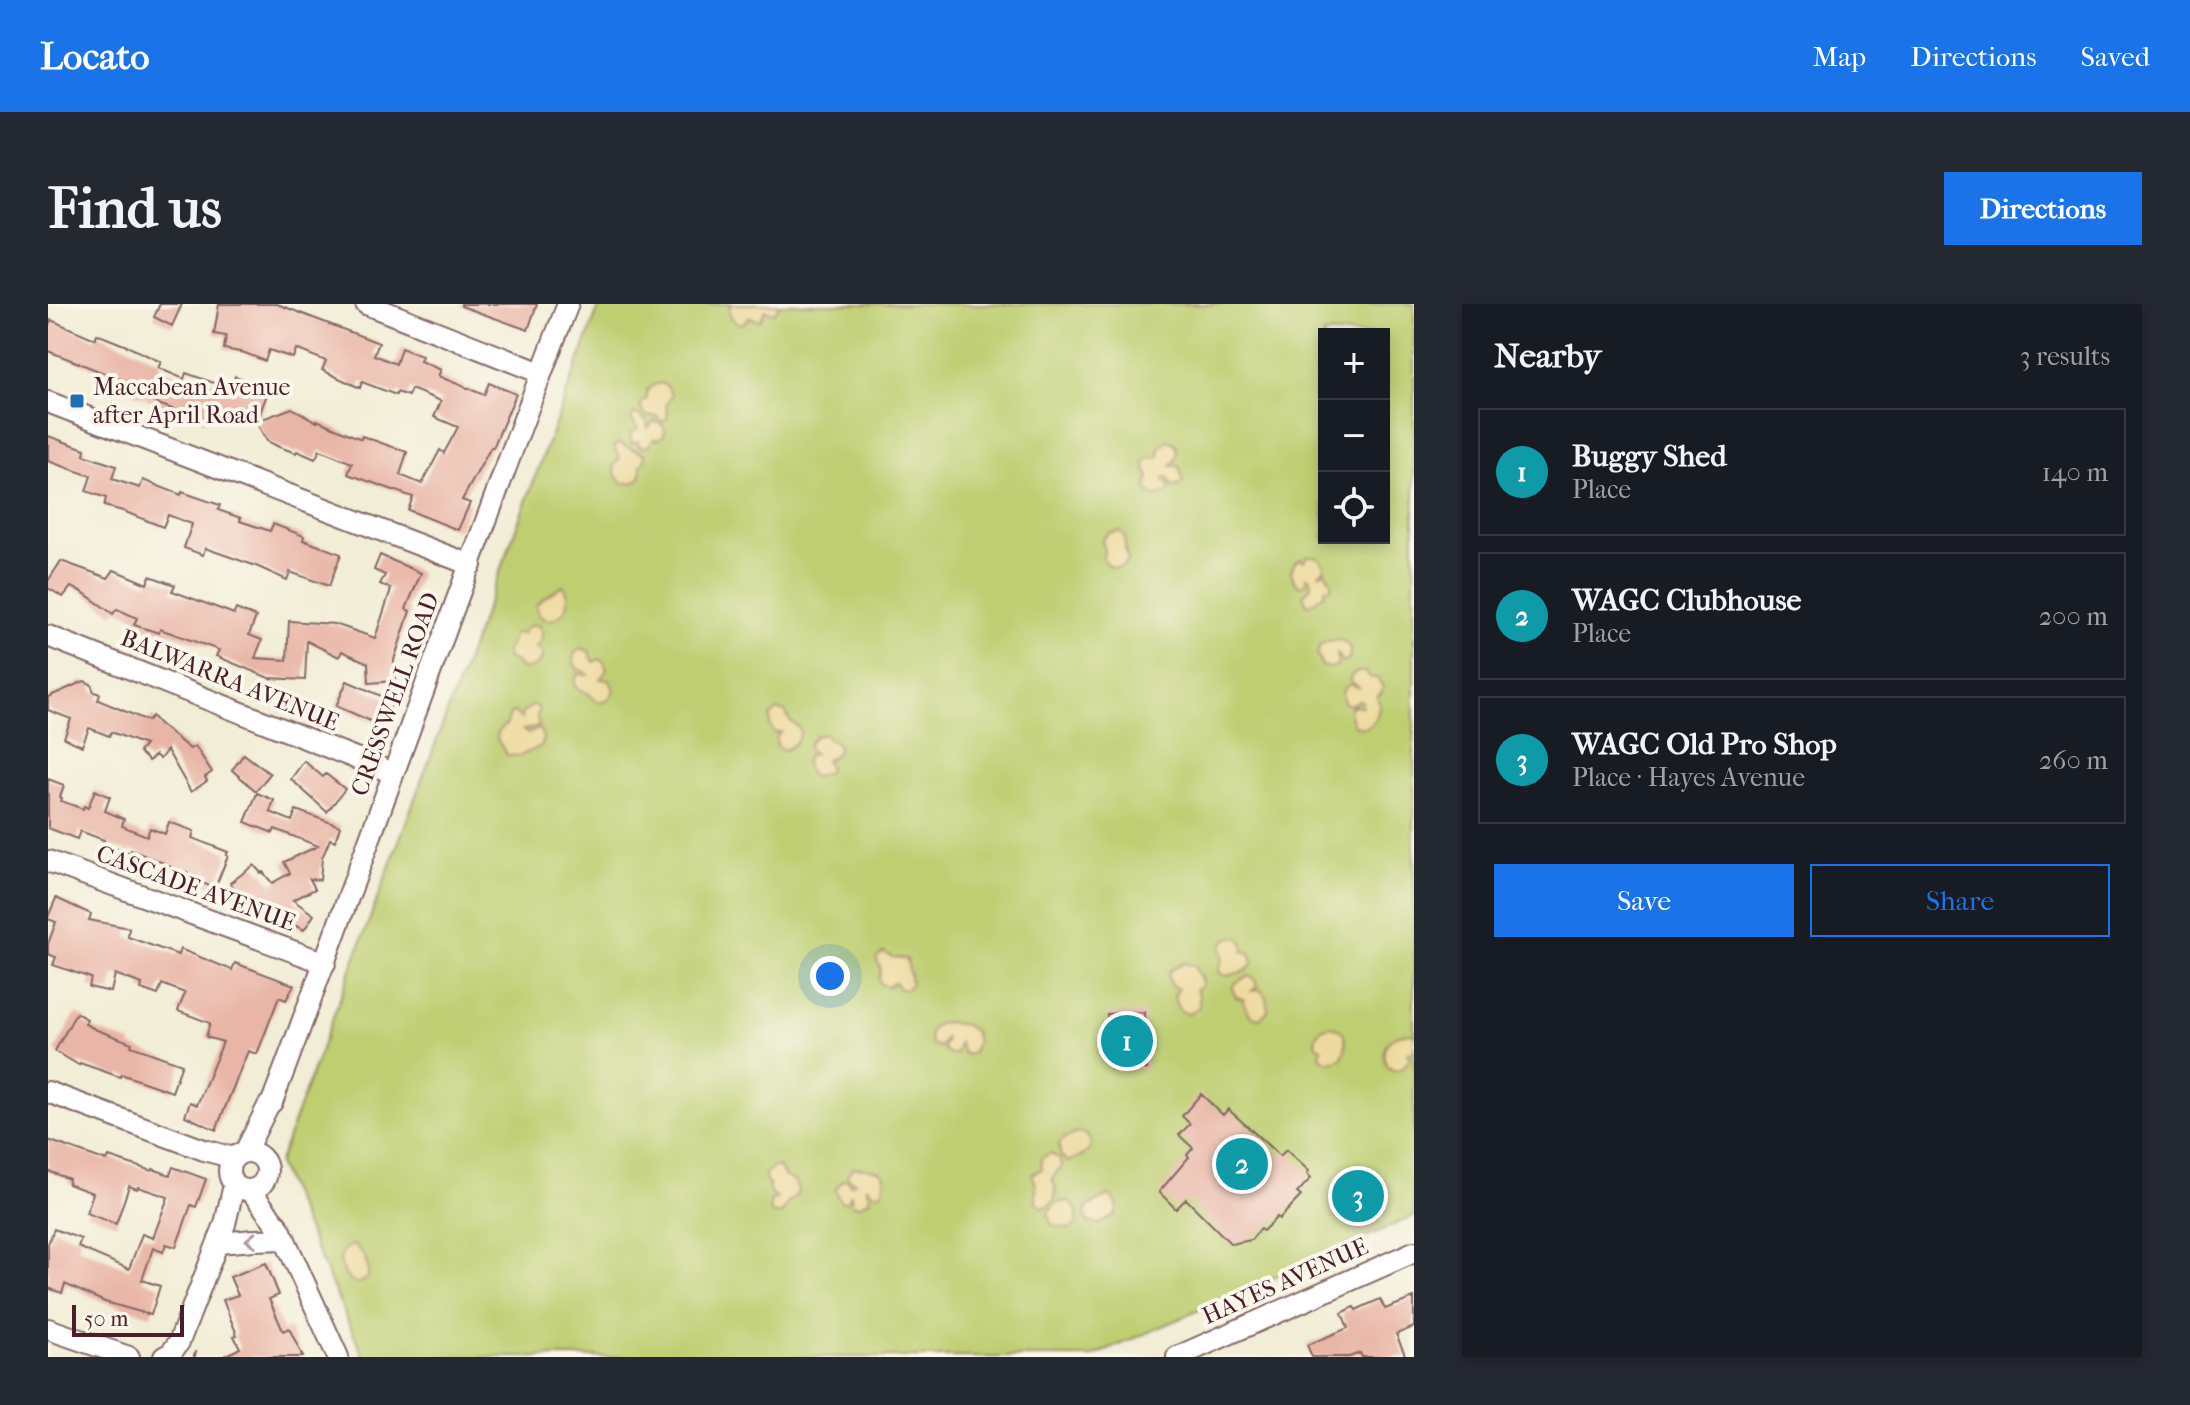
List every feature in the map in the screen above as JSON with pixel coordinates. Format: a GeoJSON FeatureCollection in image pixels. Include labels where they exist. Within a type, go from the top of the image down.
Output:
{"type":"FeatureCollection","features":[{"type":"Feature","properties":{"kind":"street"},"geometry":{"type":"LineString","coordinates":[[366,304],[541,373]]}},
{"type":"Feature","properties":{"kind":"street","name":"CRESSWELL ROAD"},"geometry":{"type":"LineString","coordinates":[[168,1355],[179,1342],[325,963],[568,304]]}},
{"type":"Feature","properties":{"kind":"street"},"geometry":{"type":"LineString","coordinates":[[48,402],[471,565]]}},
{"type":"Feature","properties":{"kind":"street","name":"BALWARRA AVENUE"},"geometry":{"type":"LineString","coordinates":[[48,636],[393,773]]}},
{"type":"Feature","properties":{"kind":"street","name":"CASCADE AVENUE"},"geometry":{"type":"LineString","coordinates":[[48,861],[325,963]]}},
{"type":"Feature","properties":{"kind":"street"},"geometry":{"type":"LineString","coordinates":[[48,1092],[204,1150],[245,1170],[279,1220],[338,1357]]}},
{"type":"Feature","properties":{"kind":"street"},"geometry":{"type":"LineString","coordinates":[[218,1243],[283,1234]]}},
{"type":"Feature","properties":{"kind":"street","name":"HAYES AVENUE"},"geometry":{"type":"LineString","coordinates":[[1177,1357],[1414,1252]]}},
{"type":"Feature","properties":{"kind":"street"},"geometry":{"type":"LineString","coordinates":[[48,1329],[67,1347],[129,1357]]}},
{"type":"Feature","properties":{"kind":"green space"},"geometry":{"type":"Polygon","coordinates":[[[600,304],[1414,304],[1414,1216],[1092,1357],[364,1357],[278,1164],[600,304]]]}},
{"type":"Feature","properties":{"kind":"sand"},"geometry":{"type":"Polygon","coordinates":[[[732,304],[778,304],[778,308],[774,313],[765,310],[760,321],[750,317],[742,324],[731,317],[729,308],[732,304]]]}},
{"type":"Feature","properties":{"kind":"sand"},"geometry":{"type":"Polygon","coordinates":[[[661,383],[672,395],[666,406],[668,417],[663,422],[656,416],[647,416],[641,407],[647,399],[647,390],[661,383]]]}},
{"type":"Feature","properties":{"kind":"sand"},"geometry":{"type":"Polygon","coordinates":[[[635,413],[647,421],[648,428],[654,421],[663,425],[664,435],[654,438],[646,447],[639,446],[638,441],[632,443],[630,434],[638,429],[631,418],[635,413]]]}},
{"type":"Feature","properties":{"kind":"sand"},"geometry":{"type":"Polygon","coordinates":[[[1169,440],[1176,445],[1178,452],[1171,466],[1179,466],[1183,481],[1172,487],[1168,477],[1165,477],[1169,491],[1152,495],[1148,490],[1145,464],[1148,459],[1159,457],[1160,447],[1169,440]]]}},
{"type":"Feature","properties":{"kind":"sand"},"geometry":{"type":"Polygon","coordinates":[[[618,443],[645,454],[641,477],[634,483],[623,483],[616,476],[614,466],[620,458],[614,447],[618,443]]]}},
{"type":"Feature","properties":{"kind":"sand"},"geometry":{"type":"Polygon","coordinates":[[[1119,531],[1124,536],[1128,560],[1122,566],[1115,567],[1103,559],[1102,540],[1108,533],[1119,531]]]}},
{"type":"Feature","properties":{"kind":"sand"},"geometry":{"type":"Polygon","coordinates":[[[1307,556],[1320,559],[1325,568],[1319,574],[1325,571],[1331,582],[1331,588],[1324,589],[1324,594],[1310,605],[1303,596],[1311,586],[1310,579],[1306,577],[1306,584],[1299,586],[1291,571],[1295,562],[1304,561],[1307,556]]]}},
{"type":"Feature","properties":{"kind":"sand"},"geometry":{"type":"Polygon","coordinates":[[[563,585],[568,604],[558,617],[545,619],[536,605],[563,585]]]}},
{"type":"Feature","properties":{"kind":"sand"},"geometry":{"type":"Polygon","coordinates":[[[532,625],[538,625],[542,633],[536,647],[543,656],[534,666],[521,669],[516,662],[507,658],[506,651],[513,635],[523,634],[532,625]]]}},
{"type":"Feature","properties":{"kind":"sand"},"geometry":{"type":"Polygon","coordinates":[[[1341,640],[1350,647],[1349,660],[1342,662],[1336,652],[1338,665],[1331,668],[1322,666],[1317,655],[1320,645],[1341,640]]]}},
{"type":"Feature","properties":{"kind":"sand"},"geometry":{"type":"Polygon","coordinates":[[[581,648],[589,651],[594,662],[599,659],[604,662],[607,670],[600,679],[609,680],[613,688],[612,696],[606,701],[598,702],[575,686],[578,674],[588,675],[577,669],[574,662],[574,654],[581,648]]]}},
{"type":"Feature","properties":{"kind":"sand"},"geometry":{"type":"Polygon","coordinates":[[[1357,672],[1377,678],[1383,687],[1377,696],[1377,715],[1372,723],[1363,728],[1354,725],[1350,715],[1350,707],[1362,706],[1362,702],[1349,705],[1342,697],[1348,685],[1360,688],[1350,681],[1357,672]]]}},
{"type":"Feature","properties":{"kind":"sand"},"geometry":{"type":"Polygon","coordinates":[[[537,706],[539,710],[539,727],[523,730],[528,734],[540,730],[542,746],[519,756],[507,755],[497,739],[498,732],[507,724],[510,714],[514,712],[522,719],[522,713],[537,706]]]}},
{"type":"Feature","properties":{"kind":"sand"},"geometry":{"type":"Polygon","coordinates":[[[778,710],[786,712],[800,731],[795,743],[785,750],[776,743],[781,732],[774,733],[770,725],[770,716],[778,710]]]}},
{"type":"Feature","properties":{"kind":"sand"},"geometry":{"type":"Polygon","coordinates":[[[825,734],[838,745],[838,750],[825,760],[829,768],[827,773],[815,777],[810,775],[805,763],[808,755],[814,754],[808,745],[815,736],[825,734]]]}},
{"type":"Feature","properties":{"kind":"sand"},"geometry":{"type":"Polygon","coordinates":[[[1231,937],[1241,940],[1243,951],[1250,953],[1253,963],[1246,971],[1226,976],[1219,969],[1223,958],[1221,947],[1231,937]]]}},
{"type":"Feature","properties":{"kind":"sand"},"geometry":{"type":"Polygon","coordinates":[[[884,952],[892,957],[907,959],[911,983],[907,989],[899,989],[895,982],[887,987],[880,983],[881,969],[876,958],[884,952]]]}},
{"type":"Feature","properties":{"kind":"sand"},"geometry":{"type":"Polygon","coordinates":[[[1184,963],[1194,966],[1202,981],[1196,990],[1199,1007],[1189,1014],[1177,1006],[1174,997],[1178,989],[1172,986],[1168,977],[1170,970],[1184,963]]]}},
{"type":"Feature","properties":{"kind":"sand"},"geometry":{"type":"Polygon","coordinates":[[[1248,976],[1257,984],[1252,991],[1260,989],[1267,999],[1268,1011],[1260,1018],[1251,1016],[1243,999],[1236,997],[1232,989],[1235,983],[1248,976]]]}},
{"type":"Feature","properties":{"kind":"sand"},"geometry":{"type":"Polygon","coordinates":[[[946,1022],[965,1025],[974,1031],[977,1042],[973,1053],[963,1053],[959,1043],[956,1054],[948,1054],[943,1048],[945,1038],[940,1047],[932,1045],[932,1029],[946,1022]]]}},
{"type":"Feature","properties":{"kind":"sand"},"geometry":{"type":"Polygon","coordinates":[[[1330,1026],[1340,1030],[1346,1043],[1341,1059],[1331,1062],[1322,1059],[1322,1048],[1315,1038],[1321,1029],[1330,1026]]]}},
{"type":"Feature","properties":{"kind":"sand"},"geometry":{"type":"Polygon","coordinates":[[[1414,1034],[1414,1051],[1407,1052],[1410,1058],[1402,1068],[1395,1070],[1388,1067],[1384,1051],[1388,1043],[1396,1036],[1414,1034]]]}},
{"type":"Feature","properties":{"kind":"sand"},"geometry":{"type":"Polygon","coordinates":[[[1077,1133],[1086,1134],[1090,1149],[1067,1162],[1060,1154],[1059,1144],[1077,1133]]]}},
{"type":"Feature","properties":{"kind":"sand"},"geometry":{"type":"Polygon","coordinates":[[[1051,1153],[1060,1159],[1061,1167],[1052,1178],[1056,1192],[1054,1200],[1042,1207],[1036,1202],[1036,1185],[1032,1174],[1042,1169],[1041,1158],[1051,1153]]]}},
{"type":"Feature","properties":{"kind":"sand"},"geometry":{"type":"Polygon","coordinates":[[[779,1167],[798,1189],[782,1214],[773,1214],[770,1210],[770,1201],[777,1198],[771,1194],[770,1185],[765,1179],[766,1173],[779,1167]]]}},
{"type":"Feature","properties":{"kind":"sand"},"geometry":{"type":"Polygon","coordinates":[[[853,1167],[878,1170],[884,1177],[882,1192],[875,1194],[866,1185],[870,1200],[858,1206],[852,1204],[851,1195],[847,1202],[841,1202],[835,1190],[843,1180],[848,1180],[850,1185],[855,1182],[847,1175],[853,1167]]]}},
{"type":"Feature","properties":{"kind":"sand"},"geometry":{"type":"Polygon","coordinates":[[[1109,1196],[1118,1207],[1115,1216],[1099,1224],[1088,1222],[1085,1215],[1087,1207],[1109,1196]]]}},
{"type":"Feature","properties":{"kind":"sand"},"geometry":{"type":"Polygon","coordinates":[[[1069,1201],[1077,1210],[1077,1224],[1069,1229],[1052,1225],[1048,1215],[1053,1206],[1069,1201]]]}},
{"type":"Feature","properties":{"kind":"sand"},"geometry":{"type":"Polygon","coordinates":[[[354,1245],[363,1255],[368,1269],[367,1278],[357,1284],[346,1276],[341,1264],[343,1252],[354,1245]]]}},
{"type":"Feature","properties":{"kind":"building"},"geometry":{"type":"Polygon","coordinates":[[[160,304],[182,304],[172,326],[154,317],[160,304]]]}},
{"type":"Feature","properties":{"kind":"building"},"geometry":{"type":"Polygon","coordinates":[[[219,304],[277,304],[379,343],[374,355],[396,364],[401,348],[422,356],[420,361],[441,370],[438,376],[484,395],[489,383],[516,394],[493,448],[462,500],[470,503],[458,530],[408,510],[413,497],[348,474],[352,463],[320,450],[315,459],[279,447],[267,441],[256,422],[228,412],[225,421],[207,415],[205,421],[161,405],[132,393],[135,385],[48,351],[48,326],[51,320],[95,339],[97,334],[129,347],[161,362],[158,368],[184,379],[186,373],[231,389],[235,376],[269,389],[257,421],[292,408],[317,422],[361,439],[362,436],[407,452],[400,475],[422,484],[440,450],[444,453],[458,427],[434,417],[441,401],[411,389],[408,396],[397,392],[396,395],[362,382],[360,388],[322,370],[326,361],[296,349],[293,358],[269,350],[265,361],[224,349],[226,336],[214,334],[219,304]]]}},
{"type":"Feature","properties":{"kind":"building"},"geometry":{"type":"Polygon","coordinates":[[[461,304],[537,304],[528,330],[461,304]]]}},
{"type":"Feature","properties":{"kind":"building"},"geometry":{"type":"Polygon","coordinates":[[[48,436],[85,449],[84,455],[116,466],[112,479],[140,488],[143,480],[181,495],[182,492],[220,505],[218,510],[241,518],[240,521],[270,531],[273,524],[304,536],[303,540],[341,554],[329,586],[290,572],[287,580],[205,548],[203,555],[184,548],[192,524],[168,515],[163,527],[104,506],[106,498],[86,491],[91,476],[48,461],[48,436]]]}},
{"type":"Feature","properties":{"kind":"building"},"geometry":{"type":"Polygon","coordinates":[[[380,555],[421,573],[406,609],[410,611],[394,660],[395,681],[369,683],[368,663],[342,651],[339,657],[307,641],[305,680],[269,678],[216,656],[219,650],[160,629],[159,633],[134,625],[137,618],[117,609],[113,614],[81,591],[71,587],[63,597],[48,588],[48,581],[61,561],[108,578],[114,570],[147,584],[150,576],[175,585],[172,591],[234,614],[236,609],[256,617],[249,635],[262,640],[255,658],[287,660],[289,621],[335,624],[375,638],[391,589],[380,584],[385,575],[374,570],[380,555]]]}},
{"type":"Feature","properties":{"kind":"building"},"geometry":{"type":"Polygon","coordinates":[[[84,681],[100,694],[98,700],[148,721],[152,716],[190,749],[195,746],[212,772],[205,777],[207,781],[191,792],[167,750],[160,759],[155,755],[149,761],[139,752],[145,745],[111,732],[109,736],[89,728],[82,746],[64,738],[71,719],[48,710],[48,697],[84,681]]]}},
{"type":"Feature","properties":{"kind":"building"},"geometry":{"type":"Polygon","coordinates":[[[347,681],[393,701],[382,726],[336,706],[347,681]]]}},
{"type":"Feature","properties":{"kind":"building"},"geometry":{"type":"Polygon","coordinates":[[[244,754],[270,774],[256,791],[232,770],[244,754]]]}},
{"type":"Feature","properties":{"kind":"building"},"geometry":{"type":"Polygon","coordinates":[[[304,761],[323,777],[326,774],[345,789],[327,812],[291,779],[304,761]]]}},
{"type":"Feature","properties":{"kind":"building"},"geometry":{"type":"Polygon","coordinates":[[[48,779],[64,785],[61,801],[83,809],[84,806],[88,808],[95,790],[110,797],[105,811],[124,819],[122,826],[147,836],[150,828],[165,834],[169,822],[194,831],[192,838],[228,852],[215,888],[194,880],[195,876],[131,850],[130,853],[103,843],[104,840],[80,831],[77,839],[48,828],[48,779]]]}},
{"type":"Feature","properties":{"kind":"building"},"geometry":{"type":"Polygon","coordinates":[[[257,793],[274,800],[270,812],[292,821],[296,810],[340,826],[335,841],[330,839],[322,858],[320,880],[310,879],[315,889],[293,900],[314,915],[304,930],[296,926],[293,929],[284,923],[282,926],[264,915],[245,893],[240,896],[230,883],[254,865],[272,883],[290,873],[284,862],[318,846],[275,829],[273,833],[245,822],[257,793]]]}},
{"type":"Feature","properties":{"kind":"building"},"geometry":{"type":"Polygon","coordinates":[[[56,898],[91,914],[89,920],[129,928],[128,937],[178,955],[180,949],[232,970],[235,963],[294,985],[286,1000],[279,997],[257,1054],[248,1051],[216,1130],[185,1116],[190,1102],[197,1105],[223,1042],[206,1037],[210,1023],[178,1011],[185,993],[162,984],[158,995],[141,989],[142,984],[115,974],[111,992],[89,987],[91,978],[53,965],[56,957],[48,954],[48,944],[56,922],[48,917],[56,898]]]}},
{"type":"Feature","properties":{"kind":"building"},"geometry":{"type":"Polygon","coordinates":[[[1144,1012],[1147,1069],[1111,1069],[1107,1014],[1144,1012]]]}},
{"type":"Feature","properties":{"kind":"building"},"geometry":{"type":"Polygon","coordinates":[[[76,1013],[87,1019],[85,1024],[97,1030],[182,1064],[172,1092],[121,1074],[120,1077],[79,1065],[55,1051],[76,1013]]]}},
{"type":"Feature","properties":{"kind":"building"},"geometry":{"type":"Polygon","coordinates":[[[1201,1094],[1223,1115],[1228,1109],[1280,1156],[1286,1150],[1309,1171],[1307,1173],[1311,1178],[1297,1193],[1301,1196],[1279,1219],[1277,1217],[1263,1231],[1260,1229],[1251,1240],[1231,1244],[1186,1199],[1176,1209],[1159,1192],[1193,1148],[1179,1135],[1190,1124],[1182,1116],[1201,1094]]]}},
{"type":"Feature","properties":{"kind":"building"},"geometry":{"type":"Polygon","coordinates":[[[48,1140],[107,1161],[109,1157],[170,1175],[173,1167],[206,1179],[196,1207],[191,1205],[176,1247],[166,1244],[163,1252],[153,1248],[142,1280],[160,1286],[151,1315],[105,1302],[65,1284],[62,1293],[48,1288],[48,1244],[54,1229],[81,1239],[78,1247],[129,1269],[142,1234],[153,1238],[168,1197],[129,1186],[116,1224],[86,1213],[93,1193],[68,1184],[69,1179],[48,1171],[48,1140]]]}},
{"type":"Feature","properties":{"kind":"building"},"geometry":{"type":"Polygon","coordinates":[[[1355,1175],[1378,1202],[1361,1217],[1338,1191],[1355,1175]]]}},
{"type":"Feature","properties":{"kind":"building"},"geometry":{"type":"Polygon","coordinates":[[[266,1263],[279,1295],[269,1299],[283,1331],[289,1328],[303,1357],[223,1357],[240,1348],[223,1300],[238,1295],[230,1277],[266,1263]]]}},
{"type":"Feature","properties":{"kind":"building"},"geometry":{"type":"Polygon","coordinates":[[[1414,1298],[1414,1327],[1396,1334],[1406,1357],[1362,1357],[1360,1353],[1349,1357],[1312,1357],[1307,1345],[1348,1328],[1342,1313],[1380,1299],[1385,1309],[1414,1298]]]}},
{"type":"Feature","properties":{"kind":"place","name":"Maccabean Avenue after April Road"},"geometry":{"type":"Point","coordinates":[77,401]}},
{"type":"Feature","properties":{"kind":"place","name":"Buggy Shed"},"geometry":{"type":"Point","coordinates":[1127,1041]}},
{"type":"Feature","properties":{"kind":"place","name":"WAGC Clubhouse"},"geometry":{"type":"Point","coordinates":[1242,1164]}},
{"type":"Feature","properties":{"kind":"place","name":"WAGC Old Pro Shop"},"geometry":{"type":"Point","coordinates":[1358,1196]}}]}
